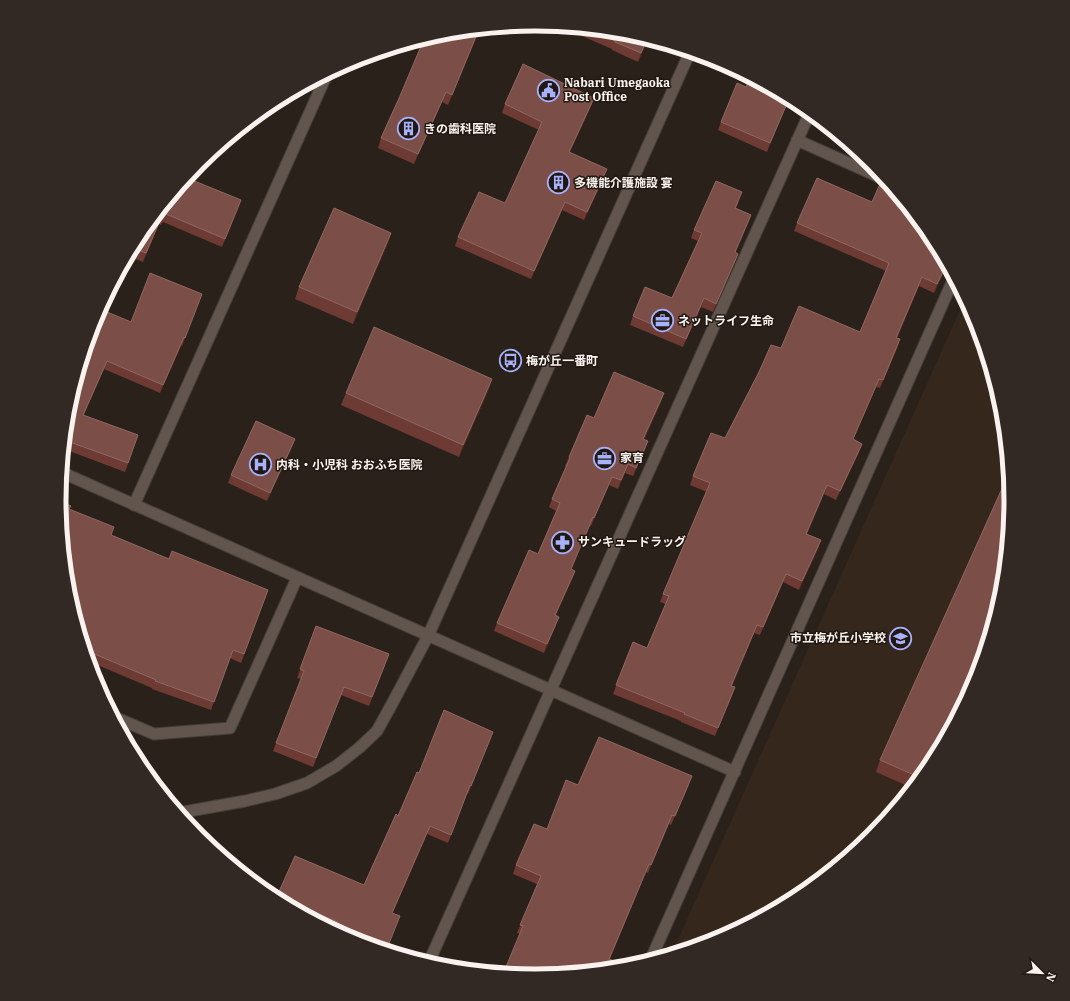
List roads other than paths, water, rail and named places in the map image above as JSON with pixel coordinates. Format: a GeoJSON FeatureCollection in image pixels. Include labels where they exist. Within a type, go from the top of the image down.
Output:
{"type":"FeatureCollection","features":[{"type":"Feature","properties":{"kind":"street"},"geometry":{"type":"LineString","coordinates":[[184,812],[275,794],[307,783],[336,766],[359,748],[377,731],[428,636],[688,57]]}},
{"type":"Feature","properties":{"kind":"street"},"geometry":{"type":"LineString","coordinates":[[134,505],[324,81]]}},
{"type":"Feature","properties":{"kind":"street"},"geometry":{"type":"LineString","coordinates":[[431,958],[807,118]]}},
{"type":"Feature","properties":{"kind":"street"},"geometry":{"type":"LineString","coordinates":[[797,140],[871,173]]}},
{"type":"Feature","properties":{"kind":"street"},"geometry":{"type":"LineString","coordinates":[[653,955],[951,284]]}},
{"type":"Feature","properties":{"kind":"street"},"geometry":{"type":"LineString","coordinates":[[67,475],[735,772]]}},
{"type":"Feature","properties":{"kind":"street"},"geometry":{"type":"LineString","coordinates":[[120,719],[154,734],[230,728],[297,578]]}},
{"type":"Feature","properties":{"kind":"place","name":"Nabari Umegaoka Post Office"},"geometry":{"type":"Point","coordinates":[548,90]}},
{"type":"Feature","properties":{"kind":"place","name":"きの歯科医院"},"geometry":{"type":"Point","coordinates":[408,129]}},
{"type":"Feature","properties":{"kind":"place","name":"多機能介護施設 宴"},"geometry":{"type":"Point","coordinates":[558,183]}},
{"type":"Feature","properties":{"kind":"place","name":"ネットライフ生命"},"geometry":{"type":"Point","coordinates":[663,321]}},
{"type":"Feature","properties":{"kind":"place","name":"梅が丘一番町"},"geometry":{"type":"Point","coordinates":[510,361]}},
{"type":"Feature","properties":{"kind":"place","name":"家育"},"geometry":{"type":"Point","coordinates":[605,458]}},
{"type":"Feature","properties":{"kind":"place","name":"内科・小児科 おおふち医院"},"geometry":{"type":"Point","coordinates":[260,465]}},
{"type":"Feature","properties":{"kind":"place","name":"サンキュードラッグ"},"geometry":{"type":"Point","coordinates":[563,542]}},
{"type":"Feature","properties":{"kind":"place","name":"市立梅が丘小学校"},"geometry":{"type":"Point","coordinates":[901,638]}}]}
